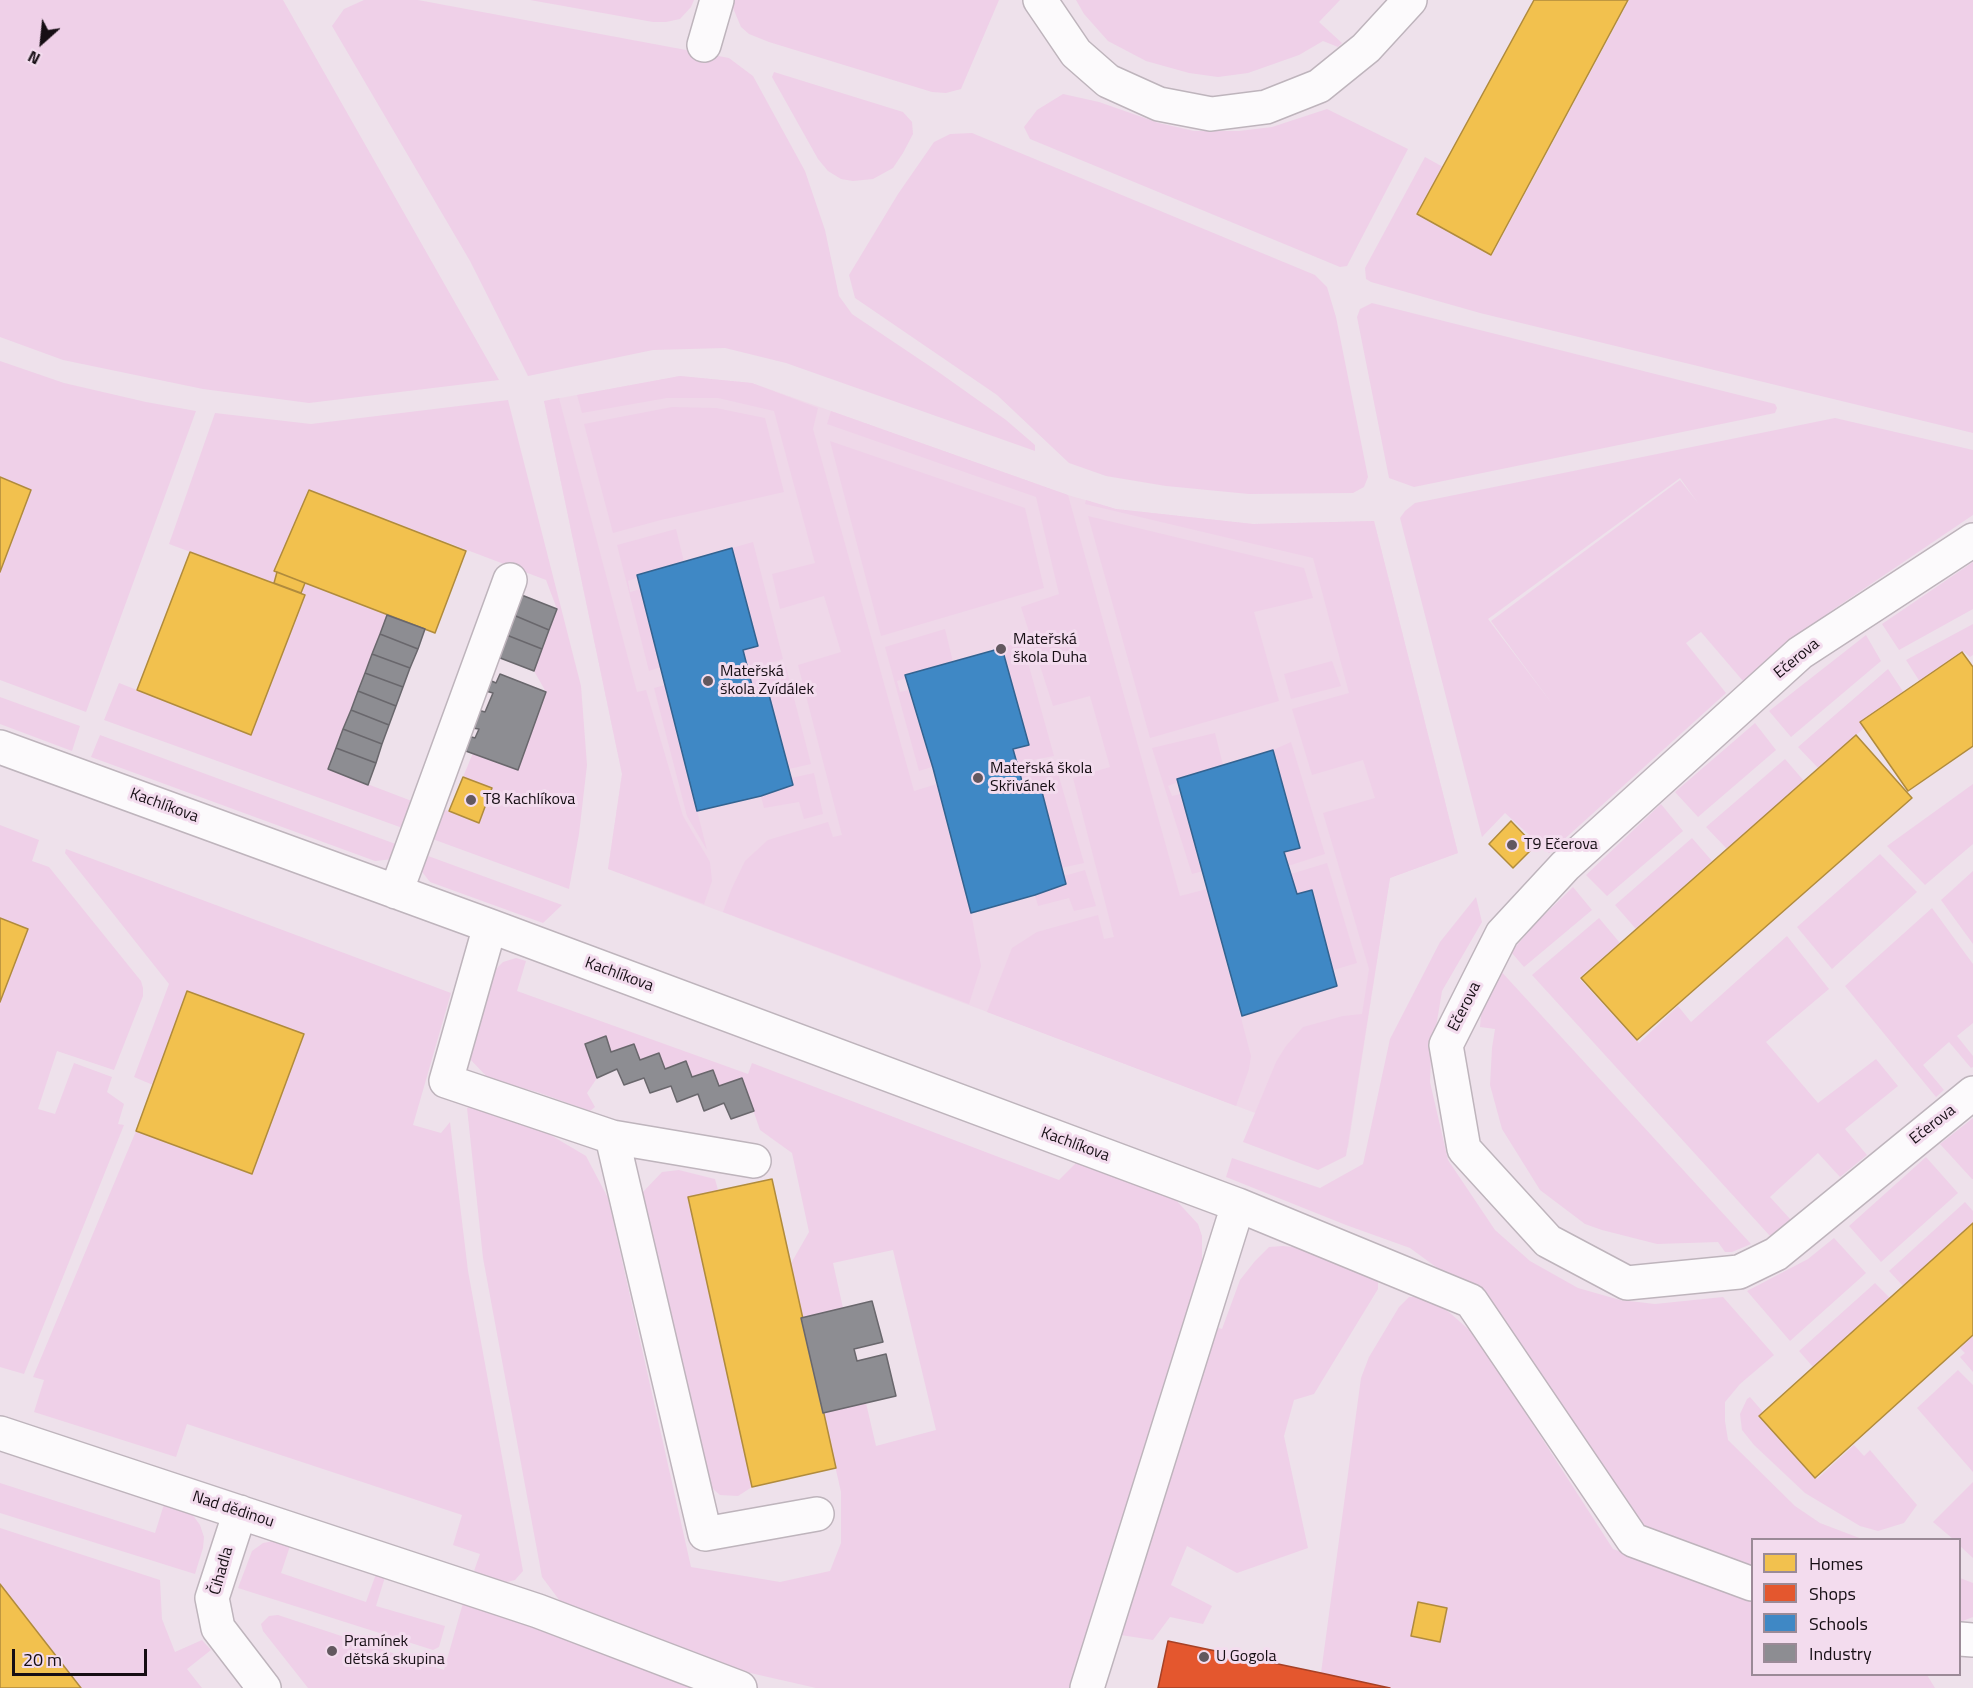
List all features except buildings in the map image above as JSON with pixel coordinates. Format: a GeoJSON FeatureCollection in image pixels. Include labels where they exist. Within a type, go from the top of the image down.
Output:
{"type":"FeatureCollection","features":[{"type":"Feature","properties":{"kind":"street"},"geometry":{"type":"LineString","coordinates":[[705,45],[717,0]]}},
{"type":"Feature","properties":{"kind":"street"},"geometry":{"type":"LineString","coordinates":[[1040,0],[1076,53],[1108,81],[1160,104],[1211,114],[1266,107],[1319,86],[1366,48],[1410,0]]}},
{"type":"Feature","properties":{"kind":"street","name":"Ečerova"},"geometry":{"type":"LineString","coordinates":[[1973,540],[1800,652],[1565,866],[1502,934],[1446,1045],[1464,1149],[1548,1241],[1627,1283],[1739,1272],[1776,1254],[1973,1093]]}},
{"type":"Feature","properties":{"kind":"street"},"geometry":{"type":"LineString","coordinates":[[396,892],[510,580]]}},
{"type":"Feature","properties":{"kind":"street","name":"Kachlíkova"},"geometry":{"type":"LineString","coordinates":[[0,747],[490,926],[1238,1205],[1471,1301],[1633,1540],[1751,1584]]}},
{"type":"Feature","properties":{"kind":"street"},"geometry":{"type":"LineString","coordinates":[[490,926],[446,1081],[612,1137],[754,1161]]}},
{"type":"Feature","properties":{"kind":"street"},"geometry":{"type":"LineString","coordinates":[[612,1137],[705,1534],[817,1514]]}},
{"type":"Feature","properties":{"kind":"street"},"geometry":{"type":"LineString","coordinates":[[1087,1688],[1238,1205]]}},
{"type":"Feature","properties":{"kind":"street","name":"Nad dědinou"},"geometry":{"type":"LineString","coordinates":[[0,1433],[538,1611],[740,1688]]}},
{"type":"Feature","properties":{"kind":"street","name":"Čihadla"},"geometry":{"type":"LineString","coordinates":[[240,1512],[212,1598],[218,1628],[264,1688]]}},
{"type":"Feature","properties":{"kind":"shaded area"},"geometry":{"type":"Polygon","coordinates":[[[0,0],[283,0],[499,380],[309,403],[203,389],[63,360],[0,337],[0,0]]]}},
{"type":"Feature","properties":{"kind":"shaded area"},"geometry":{"type":"Polygon","coordinates":[[[364,0],[418,0],[729,58],[753,76],[805,171],[825,230],[839,296],[852,314],[1006,420],[1035,445],[1035,451],[786,363],[725,348],[653,350],[528,376],[470,261],[332,26],[344,9],[364,0]]]}},
{"type":"Feature","properties":{"kind":"shaded area"},"geometry":{"type":"Polygon","coordinates":[[[530,0],[694,0],[680,19],[653,22],[530,0]]]}},
{"type":"Feature","properties":{"kind":"shaded area"},"geometry":{"type":"Polygon","coordinates":[[[734,0],[999,0],[961,89],[946,93],[932,92],[749,34],[741,27],[733,8],[734,0]]]}},
{"type":"Feature","properties":{"kind":"shaded area"},"geometry":{"type":"Polygon","coordinates":[[[1076,0],[1340,0],[1319,22],[1342,43],[1338,47],[1323,41],[1299,55],[1248,73],[1218,77],[1189,73],[1146,61],[1108,41],[1084,14],[1076,0]]]}},
{"type":"Feature","properties":{"kind":"shaded area"},"geometry":{"type":"Polygon","coordinates":[[[1629,0],[1973,0],[1973,433],[1480,313],[1366,279],[1365,268],[1425,157],[1443,167],[1417,215],[1492,255],[1629,0]]]}},
{"type":"Feature","properties":{"kind":"shaded area"},"geometry":{"type":"Polygon","coordinates":[[[774,72],[903,112],[912,122],[913,134],[893,168],[873,179],[853,181],[841,179],[828,171],[818,159],[772,77],[774,72]]]}},
{"type":"Feature","properties":{"kind":"shaded area"},"geometry":{"type":"Polygon","coordinates":[[[1063,94],[1099,102],[1159,123],[1194,131],[1239,131],[1272,127],[1327,109],[1408,149],[1347,266],[1340,267],[1030,139],[1024,127],[1037,110],[1063,94]]]}},
{"type":"Feature","properties":{"kind":"shaded area"},"geometry":{"type":"Polygon","coordinates":[[[972,133],[1315,275],[1327,287],[1336,317],[1368,477],[1364,487],[1353,493],[1249,494],[1166,486],[1106,476],[1069,463],[997,395],[855,298],[849,275],[898,194],[934,142],[950,134],[972,133]]]}},
{"type":"Feature","properties":{"kind":"shaded area"},"geometry":{"type":"Polygon","coordinates":[[[1372,303],[1775,404],[1777,408],[1775,413],[1414,487],[1389,478],[1357,317],[1360,309],[1372,303]]]}},
{"type":"Feature","properties":{"kind":"shaded area"},"geometry":{"type":"Polygon","coordinates":[[[0,361],[64,383],[196,411],[86,712],[0,680],[0,572],[31,490],[0,477],[0,361]]]}},
{"type":"Feature","properties":{"kind":"shaded area","name":"Mateřská škola Duha"},"geometry":{"type":"Polygon","coordinates":[[[680,376],[752,383],[1068,495],[1116,509],[1253,524],[1374,521],[1458,853],[1390,878],[1348,1148],[608,869],[622,774],[544,401],[680,376]]]}},
{"type":"Feature","properties":{"kind":"shaded area"},"geometry":{"type":"Polygon","coordinates":[[[680,376],[752,383],[818,408],[813,429],[914,791],[937,784],[971,913],[981,966],[969,1004],[723,912],[745,861],[768,840],[828,822],[833,837],[842,835],[798,665],[841,652],[824,596],[780,609],[772,574],[815,563],[774,411],[718,398],[667,398],[582,413],[577,395],[680,376]]]}},
{"type":"Feature","properties":{"kind":"shaded area"},"geometry":{"type":"Polygon","coordinates":[[[559,398],[637,692],[646,690],[683,816],[710,862],[712,881],[704,904],[608,869],[622,774],[544,401],[559,398]]]}},
{"type":"Feature","properties":{"kind":"shaded area"},"geometry":{"type":"Polygon","coordinates":[[[508,400],[581,686],[587,765],[579,834],[569,889],[427,837],[437,807],[479,822],[492,789],[463,777],[473,753],[518,769],[546,692],[534,671],[557,609],[546,580],[309,490],[275,571],[277,572],[274,583],[169,544],[215,413],[311,424],[508,400]]]}},
{"type":"Feature","properties":{"kind":"shaded area"},"geometry":{"type":"Polygon","coordinates":[[[672,407],[716,408],[765,418],[784,492],[613,533],[584,424],[672,407]]]}},
{"type":"Feature","properties":{"kind":"shaded area"},"geometry":{"type":"Polygon","coordinates":[[[831,411],[1068,495],[1180,896],[1207,889],[1251,1056],[1249,1069],[1236,1106],[987,1012],[1012,948],[1037,932],[1098,915],[1104,939],[1114,937],[1073,778],[1110,767],[1090,696],[1053,706],[1021,607],[1059,594],[1036,497],[827,424],[831,411]]]}},
{"type":"Feature","properties":{"kind":"shaded area"},"geometry":{"type":"Polygon","coordinates":[[[1835,418],[1973,450],[1973,515],[1831,611],[1743,681],[1701,632],[1686,643],[1726,693],[1549,853],[1505,813],[1482,837],[1400,518],[1415,503],[1835,418]],[[1680,478],[1488,619],[1553,705],[1491,621],[1680,480],[1698,503],[1680,478]]]}},
{"type":"Feature","properties":{"kind":"shaded area"},"geometry":{"type":"Polygon","coordinates":[[[830,441],[1025,508],[1044,588],[881,636],[830,441]]]}},
{"type":"Feature","properties":{"kind":"shaded area"},"geometry":{"type":"Polygon","coordinates":[[[1086,500],[1116,509],[1253,524],[1374,521],[1458,853],[1390,878],[1346,1156],[1318,1170],[1243,1142],[1276,1062],[1286,1046],[1303,1027],[1343,1016],[1362,1014],[1369,969],[1323,813],[1375,798],[1363,760],[1312,775],[1292,709],[1349,693],[1313,558],[1085,504],[1086,500]]]}},
{"type":"Feature","properties":{"kind":"shaded area"},"geometry":{"type":"Polygon","coordinates":[[[1088,516],[1304,568],[1313,598],[1254,612],[1279,701],[1150,738],[1088,516]]]}},
{"type":"Feature","properties":{"kind":"shaded area"},"geometry":{"type":"Polygon","coordinates":[[[676,529],[684,562],[628,581],[630,592],[641,589],[661,667],[649,671],[617,545],[676,529]]]}},
{"type":"Feature","properties":{"kind":"shaded area"},"geometry":{"type":"Polygon","coordinates":[[[753,542],[783,659],[748,670],[743,650],[758,646],[732,548],[753,542]]]}},
{"type":"Feature","properties":{"kind":"shaded area"},"geometry":{"type":"Polygon","coordinates":[[[1973,562],[1973,609],[1899,650],[1882,624],[1973,562]]]}},
{"type":"Feature","properties":{"kind":"shaded area"},"geometry":{"type":"Polygon","coordinates":[[[305,583],[387,615],[328,769],[417,803],[408,830],[104,720],[119,683],[251,734],[305,595],[301,593],[305,583]]]}},
{"type":"Feature","properties":{"kind":"shaded area"},"geometry":{"type":"Polygon","coordinates":[[[1973,624],[1973,655],[1970,657],[1964,652],[1920,682],[1906,660],[1973,624]]]}},
{"type":"Feature","properties":{"kind":"shaded area"},"geometry":{"type":"Polygon","coordinates":[[[945,629],[953,662],[905,675],[906,678],[897,681],[900,692],[909,690],[932,767],[919,771],[885,647],[945,629]]]}},
{"type":"Feature","properties":{"kind":"shaded area"},"geometry":{"type":"Polygon","coordinates":[[[1866,635],[1881,661],[1791,737],[1769,711],[1866,635]]]}},
{"type":"Feature","properties":{"kind":"shaded area"},"geometry":{"type":"Polygon","coordinates":[[[1022,641],[1054,756],[1017,763],[1013,749],[1029,744],[1002,648],[1022,641]]]}},
{"type":"Feature","properties":{"kind":"shaded area"},"geometry":{"type":"Polygon","coordinates":[[[1332,661],[1341,686],[1291,699],[1284,674],[1332,661]]]}},
{"type":"Feature","properties":{"kind":"shaded area"},"geometry":{"type":"Polygon","coordinates":[[[786,667],[811,764],[789,769],[768,691],[754,693],[750,677],[786,667]]]}},
{"type":"Feature","properties":{"kind":"shaded area"},"geometry":{"type":"Polygon","coordinates":[[[1888,669],[1904,693],[1861,722],[1864,728],[1819,769],[1798,747],[1888,669]]]}},
{"type":"Feature","properties":{"kind":"shaded area"},"geometry":{"type":"Polygon","coordinates":[[[665,685],[707,850],[687,816],[654,688],[665,685]]]}},
{"type":"Feature","properties":{"kind":"shaded area"},"geometry":{"type":"Polygon","coordinates":[[[0,697],[80,726],[72,751],[0,724],[0,697]]]}},
{"type":"Feature","properties":{"kind":"shaded area"},"geometry":{"type":"Polygon","coordinates":[[[1755,723],[1776,750],[1698,817],[1675,792],[1755,723]]]}},
{"type":"Feature","properties":{"kind":"shaded area"},"geometry":{"type":"Polygon","coordinates":[[[1215,733],[1223,765],[1168,786],[1172,796],[1181,794],[1203,871],[1192,874],[1152,748],[1215,733]]]}},
{"type":"Feature","properties":{"kind":"shaded area"},"geometry":{"type":"Polygon","coordinates":[[[100,735],[401,846],[393,859],[375,861],[91,757],[100,735]]]}},
{"type":"Feature","properties":{"kind":"shaded area"},"geometry":{"type":"Polygon","coordinates":[[[1291,742],[1325,854],[1288,866],[1284,852],[1300,847],[1273,750],[1291,742]]]}},
{"type":"Feature","properties":{"kind":"shaded area"},"geometry":{"type":"Polygon","coordinates":[[[1785,759],[1804,781],[1727,849],[1706,827],[1785,759]]]}},
{"type":"Feature","properties":{"kind":"shaded area"},"geometry":{"type":"Polygon","coordinates":[[[1055,763],[1084,863],[1061,868],[1041,788],[1025,792],[1020,772],[1055,763]]]}},
{"type":"Feature","properties":{"kind":"shaded area"},"geometry":{"type":"Polygon","coordinates":[[[814,773],[823,814],[804,819],[799,802],[764,808],[761,796],[793,785],[791,778],[814,773]]]}},
{"type":"Feature","properties":{"kind":"shaded area"},"geometry":{"type":"Polygon","coordinates":[[[1973,784],[1973,844],[1925,885],[1887,846],[1973,784]]]}},
{"type":"Feature","properties":{"kind":"shaded area"},"geometry":{"type":"Polygon","coordinates":[[[1661,804],[1683,831],[1607,896],[1586,875],[1661,804]]]}},
{"type":"Feature","properties":{"kind":"shaded area"},"geometry":{"type":"Polygon","coordinates":[[[0,825],[39,840],[32,861],[49,867],[141,981],[143,988],[143,996],[114,1070],[57,1051],[38,1109],[55,1114],[74,1063],[112,1077],[107,1092],[124,1104],[118,1124],[124,1125],[24,1374],[0,1367],[0,1002],[28,929],[0,918],[0,825]]]}},
{"type":"Feature","properties":{"kind":"shaded area"},"geometry":{"type":"Polygon","coordinates":[[[1692,838],[1712,861],[1636,929],[1615,905],[1692,838]]]}},
{"type":"Feature","properties":{"kind":"shaded area"},"geometry":{"type":"Polygon","coordinates":[[[66,849],[451,993],[413,1125],[441,1133],[450,1122],[468,1271],[523,1571],[515,1580],[503,1583],[483,1582],[474,1571],[480,1554],[453,1545],[462,1515],[187,1424],[176,1457],[34,1412],[44,1380],[33,1377],[136,1131],[252,1174],[304,1034],[187,991],[153,1085],[134,1077],[169,984],[65,853],[66,849]]]}},
{"type":"Feature","properties":{"kind":"shaded area"},"geometry":{"type":"Polygon","coordinates":[[[420,853],[562,905],[543,923],[430,882],[419,868],[420,853]]]}},
{"type":"Feature","properties":{"kind":"shaded area"},"geometry":{"type":"Polygon","coordinates":[[[1880,854],[1917,892],[1832,969],[1797,927],[1880,854]]]}},
{"type":"Feature","properties":{"kind":"shaded area"},"geometry":{"type":"Polygon","coordinates":[[[1327,863],[1357,963],[1333,970],[1312,890],[1297,894],[1291,874],[1327,863]]]}},
{"type":"Feature","properties":{"kind":"shaded area"},"geometry":{"type":"Polygon","coordinates":[[[1085,870],[1096,906],[1074,911],[1069,898],[1038,906],[1035,895],[1064,876],[1085,870]]]}},
{"type":"Feature","properties":{"kind":"shaded area"},"geometry":{"type":"Polygon","coordinates":[[[1973,871],[1973,944],[1941,900],[1973,871]]]}},
{"type":"Feature","properties":{"kind":"shaded area"},"geometry":{"type":"Polygon","coordinates":[[[1573,887],[1592,910],[1524,967],[1511,952],[1536,923],[1573,887]]]}},
{"type":"Feature","properties":{"kind":"shaded area"},"geometry":{"type":"Polygon","coordinates":[[[1476,897],[1482,922],[1442,991],[1431,1057],[1430,1082],[1448,1160],[1495,1230],[1530,1261],[1578,1288],[1620,1300],[1655,1304],[1723,1297],[1774,1355],[1740,1384],[1725,1402],[1728,1440],[1795,1506],[1820,1523],[1859,1538],[1751,1538],[1751,1571],[1665,1540],[1641,1523],[1477,1297],[1410,1248],[1226,1177],[1232,1158],[1320,1188],[1363,1164],[1390,1039],[1440,942],[1476,897]]]}},
{"type":"Feature","properties":{"kind":"shaded area"},"geometry":{"type":"Polygon","coordinates":[[[1932,908],[1973,964],[1973,1023],[1957,1036],[1973,1056],[1973,1067],[1971,1068],[1949,1042],[1923,1065],[1944,1090],[1936,1097],[1845,986],[1932,908]]]}},
{"type":"Feature","properties":{"kind":"shaded area"},"geometry":{"type":"Polygon","coordinates":[[[1599,918],[1620,943],[1579,978],[1639,1043],[1678,1006],[1691,1022],[1787,936],[1829,989],[1766,1042],[1818,1103],[1876,1059],[1898,1086],[1845,1129],[1867,1155],[1840,1177],[1818,1153],[1770,1197],[1791,1220],[1770,1236],[1532,975],[1599,918]]]}},
{"type":"Feature","properties":{"kind":"shaded area"},"geometry":{"type":"Polygon","coordinates":[[[516,958],[526,961],[517,991],[748,1074],[752,1063],[1059,1180],[1076,1163],[1174,1198],[1198,1224],[1202,1236],[1202,1272],[1080,1688],[816,1688],[733,1669],[566,1609],[542,1577],[483,1258],[467,1108],[476,1105],[527,1121],[586,1156],[608,1198],[691,1567],[780,1582],[830,1571],[841,1543],[841,1492],[823,1413],[866,1403],[876,1446],[936,1430],[893,1250],[833,1263],[843,1308],[801,1318],[790,1265],[809,1232],[792,1153],[760,1130],[742,1078],[719,1086],[713,1070],[692,1077],[686,1061],[665,1069],[659,1053],[640,1060],[611,1052],[605,1036],[585,1044],[597,1078],[587,1093],[595,1107],[590,1111],[537,1092],[489,1079],[469,1058],[487,978],[503,962],[516,958]]]}},
{"type":"Feature","properties":{"kind":"shaded area"},"geometry":{"type":"Polygon","coordinates":[[[1498,968],[1751,1244],[1732,1252],[1725,1252],[1718,1242],[1657,1244],[1602,1230],[1585,1224],[1540,1190],[1502,1129],[1490,1085],[1495,1029],[1480,1027],[1482,1002],[1498,968]]]}},
{"type":"Feature","properties":{"kind":"shaded area"},"geometry":{"type":"Polygon","coordinates":[[[1973,1118],[1973,1179],[1972,1179],[1940,1144],[1973,1118]]]}},
{"type":"Feature","properties":{"kind":"shaded area"},"geometry":{"type":"Polygon","coordinates":[[[1926,1157],[1958,1193],[1881,1262],[1849,1226],[1926,1157]]]}},
{"type":"Feature","properties":{"kind":"shaded area"},"geometry":{"type":"Polygon","coordinates":[[[679,1170],[715,1179],[718,1190],[688,1197],[752,1487],[738,1496],[720,1495],[706,1483],[642,1193],[662,1172],[679,1170]]]}},
{"type":"Feature","properties":{"kind":"shaded area"},"geometry":{"type":"Polygon","coordinates":[[[1965,1202],[1973,1211],[1973,1223],[1903,1286],[1889,1271],[1965,1202]]]}},
{"type":"Feature","properties":{"kind":"shaded area"},"geometry":{"type":"Polygon","coordinates":[[[1834,1238],[1866,1273],[1790,1341],[1747,1291],[1808,1259],[1834,1238]]]}},
{"type":"Feature","properties":{"kind":"shaded area"},"geometry":{"type":"Polygon","coordinates":[[[1269,1247],[1308,1249],[1378,1275],[1378,1289],[1314,1394],[1294,1400],[1284,1436],[1308,1548],[1237,1573],[1187,1546],[1171,1585],[1212,1606],[1203,1624],[1170,1617],[1153,1640],[1114,1634],[1206,1324],[1222,1329],[1240,1280],[1269,1247]]]}},
{"type":"Feature","properties":{"kind":"shaded area"},"geometry":{"type":"Polygon","coordinates":[[[1875,1283],[1890,1298],[1813,1367],[1799,1351],[1875,1283]]]}},
{"type":"Feature","properties":{"kind":"shaded area"},"geometry":{"type":"Polygon","coordinates":[[[1409,1297],[1428,1297],[1476,1336],[1613,1549],[1751,1598],[1751,1676],[1928,1676],[1935,1688],[1390,1688],[1321,1673],[1361,1378],[1369,1357],[1399,1307],[1409,1297]]]}},
{"type":"Feature","properties":{"kind":"shaded area"},"geometry":{"type":"Polygon","coordinates":[[[1973,1336],[1973,1372],[1960,1357],[1965,1353],[1960,1348],[1973,1336]]]}},
{"type":"Feature","properties":{"kind":"shaded area"},"geometry":{"type":"Polygon","coordinates":[[[1958,1370],[1973,1385],[1973,1472],[1917,1408],[1958,1370]]]}},
{"type":"Feature","properties":{"kind":"shaded area"},"geometry":{"type":"Polygon","coordinates":[[[1750,1397],[1763,1412],[1760,1416],[1817,1479],[1854,1445],[1864,1456],[1870,1450],[1917,1505],[1904,1523],[1878,1531],[1860,1526],[1805,1493],[1754,1445],[1742,1430],[1740,1414],[1750,1397]]]}},
{"type":"Feature","properties":{"kind":"shaded area"},"geometry":{"type":"Polygon","coordinates":[[[1973,1482],[1973,1558],[1961,1547],[1961,1538],[1952,1538],[1933,1522],[1973,1482]]]}},
{"type":"Feature","properties":{"kind":"shaded area"},"geometry":{"type":"Polygon","coordinates":[[[0,1483],[155,1533],[165,1501],[182,1507],[192,1514],[200,1525],[204,1537],[195,1574],[0,1513],[0,1483]]]}},
{"type":"Feature","properties":{"kind":"shaded area"},"geometry":{"type":"Polygon","coordinates":[[[0,1528],[160,1580],[162,1619],[175,1652],[202,1640],[211,1650],[187,1669],[202,1688],[81,1688],[0,1584],[0,1528]]]}},
{"type":"Feature","properties":{"kind":"shaded area"},"geometry":{"type":"Polygon","coordinates":[[[274,1541],[290,1546],[281,1573],[366,1602],[377,1571],[386,1574],[376,1606],[445,1626],[439,1647],[433,1650],[238,1588],[252,1551],[263,1543],[274,1541]]]}},
{"type":"Feature","properties":{"kind":"shaded area"},"geometry":{"type":"Polygon","coordinates":[[[1961,1578],[1973,1583],[1973,1617],[1961,1622],[1961,1578]]]}},
{"type":"Feature","properties":{"kind":"shaded area"},"geometry":{"type":"Polygon","coordinates":[[[463,1603],[730,1688],[308,1688],[263,1631],[261,1624],[269,1616],[278,1615],[444,1670],[463,1603]]]}},
{"type":"Feature","properties":{"kind":"place","name":"Mateřská škola Duha"},"geometry":{"type":"Point","coordinates":[1001,649]}},
{"type":"Feature","properties":{"kind":"place","name":"Mateřská škola Zvídálek"},"geometry":{"type":"Point","coordinates":[708,681]}},
{"type":"Feature","properties":{"kind":"place","name":"Mateřská škola Skřivánek"},"geometry":{"type":"Point","coordinates":[978,778]}},
{"type":"Feature","properties":{"kind":"place","name":"T8 Kachlíkova"},"geometry":{"type":"Point","coordinates":[471,800]}},
{"type":"Feature","properties":{"kind":"place","name":"T9 Ečerova"},"geometry":{"type":"Point","coordinates":[1512,845]}},
{"type":"Feature","properties":{"kind":"place","name":"Pramínek dětská skupina"},"geometry":{"type":"Point","coordinates":[332,1651]}},
{"type":"Feature","properties":{"kind":"place","name":"U Gogola"},"geometry":{"type":"Point","coordinates":[1204,1657]}}]}
